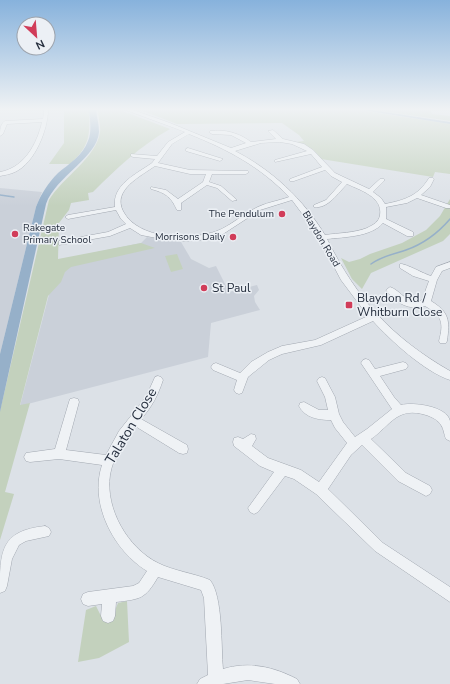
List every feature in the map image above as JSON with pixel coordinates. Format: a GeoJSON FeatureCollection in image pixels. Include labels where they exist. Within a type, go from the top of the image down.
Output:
{"type":"FeatureCollection","features":[{"type":"Feature","properties":{"kind":"street"},"geometry":{"type":"LineString","coordinates":[[0,174],[15,170],[23,163],[36,142]]}},
{"type":"Feature","properties":{"kind":"street"},"geometry":{"type":"LineString","coordinates":[[172,142],[156,162],[123,187],[117,196],[118,208],[123,218],[131,226],[143,232],[162,237],[186,240],[200,238],[221,232],[258,208],[293,198]]}},
{"type":"Feature","properties":{"kind":"street","name":"Blaydon Road"},"geometry":{"type":"LineString","coordinates":[[213,142],[232,150],[272,177],[293,198],[322,237],[344,278],[374,317],[410,352],[450,376]]}},
{"type":"Feature","properties":{"kind":"street"},"geometry":{"type":"LineString","coordinates":[[232,150],[250,144],[263,142]]}},
{"type":"Feature","properties":{"kind":"street"},"geometry":{"type":"LineString","coordinates":[[283,142],[299,145],[311,152],[325,168],[346,181],[376,196],[383,206],[384,213],[382,220],[374,227],[363,232],[322,237]]}},
{"type":"Feature","properties":{"kind":"street"},"geometry":{"type":"LineString","coordinates":[[178,202],[206,183],[209,175],[204,153],[188,150]]}},
{"type":"Feature","properties":{"kind":"street"},"geometry":{"type":"LineString","coordinates":[[276,161],[311,152]]}},
{"type":"Feature","properties":{"kind":"street"},"geometry":{"type":"LineString","coordinates":[[133,155],[190,172],[207,166],[220,159]]}},
{"type":"Feature","properties":{"kind":"street"},"geometry":{"type":"LineString","coordinates":[[207,166],[246,172]]}},
{"type":"Feature","properties":{"kind":"street"},"geometry":{"type":"LineString","coordinates":[[292,180],[325,168]]}},
{"type":"Feature","properties":{"kind":"street"},"geometry":{"type":"LineString","coordinates":[[383,206],[405,202],[417,196],[431,179]]}},
{"type":"Feature","properties":{"kind":"street"},"geometry":{"type":"LineString","coordinates":[[369,192],[382,180]]}},
{"type":"Feature","properties":{"kind":"street"},"geometry":{"type":"LineString","coordinates":[[316,206],[328,201],[346,181]]}},
{"type":"Feature","properties":{"kind":"street"},"geometry":{"type":"LineString","coordinates":[[206,183],[219,187],[234,200]]}},
{"type":"Feature","properties":{"kind":"street"},"geometry":{"type":"LineString","coordinates":[[156,190],[164,191],[178,202],[179,209]]}},
{"type":"Feature","properties":{"kind":"street"},"geometry":{"type":"LineString","coordinates":[[417,196],[448,207]]}},
{"type":"Feature","properties":{"kind":"street"},"geometry":{"type":"LineString","coordinates":[[68,216],[118,208]]}},
{"type":"Feature","properties":{"kind":"street"},"geometry":{"type":"LineString","coordinates":[[382,220],[410,234]]}},
{"type":"Feature","properties":{"kind":"street"},"geometry":{"type":"LineString","coordinates":[[62,242],[110,234],[131,226]]}},
{"type":"Feature","properties":{"kind":"street"},"geometry":{"type":"LineString","coordinates":[[426,302],[433,280],[440,268],[450,265],[443,258]]}},
{"type":"Feature","properties":{"kind":"street"},"geometry":{"type":"LineString","coordinates":[[403,266],[416,274],[433,280]]}},
{"type":"Feature","properties":{"kind":"street"},"geometry":{"type":"LineString","coordinates":[[390,290],[395,299],[413,305],[426,302],[445,316],[447,324],[446,336]]}},
{"type":"Feature","properties":{"kind":"street"},"geometry":{"type":"LineString","coordinates":[[239,390],[243,378],[257,363],[272,354],[281,350],[316,344],[355,323],[374,317]]}},
{"type":"Feature","properties":{"kind":"street"},"geometry":{"type":"LineString","coordinates":[[366,362],[390,400],[399,410]]}},
{"type":"Feature","properties":{"kind":"street"},"geometry":{"type":"LineString","coordinates":[[373,374],[403,366]]}},
{"type":"Feature","properties":{"kind":"street"},"geometry":{"type":"LineString","coordinates":[[216,367],[243,378]]}},
{"type":"Feature","properties":{"kind":"street","name":"Talaton Close"},"geometry":{"type":"LineString","coordinates":[[158,380],[149,402],[124,432],[108,462],[103,478],[103,494],[106,509],[112,523],[141,560],[156,569],[204,585],[209,590],[211,598],[210,681]]}},
{"type":"Feature","properties":{"kind":"street"},"geometry":{"type":"LineString","coordinates":[[322,381],[330,397],[334,415],[339,425],[402,478],[426,490]]}},
{"type":"Feature","properties":{"kind":"street"},"geometry":{"type":"LineString","coordinates":[[59,454],[74,402]]}},
{"type":"Feature","properties":{"kind":"street"},"geometry":{"type":"LineString","coordinates":[[304,406],[317,415],[334,415]]}},
{"type":"Feature","properties":{"kind":"street"},"geometry":{"type":"LineString","coordinates":[[320,490],[358,441],[390,414],[399,410],[414,406],[439,414],[445,422],[450,436]]}},
{"type":"Feature","properties":{"kind":"street"},"geometry":{"type":"LineString","coordinates":[[135,420],[183,449]]}},
{"type":"Feature","properties":{"kind":"street"},"geometry":{"type":"LineString","coordinates":[[244,442],[264,462],[297,474],[320,490],[379,547],[450,595]]}},
{"type":"Feature","properties":{"kind":"street"},"geometry":{"type":"LineString","coordinates":[[30,457],[59,454],[108,462]]}},
{"type":"Feature","properties":{"kind":"street"},"geometry":{"type":"LineString","coordinates":[[254,508],[283,470]]}},
{"type":"Feature","properties":{"kind":"street"},"geometry":{"type":"LineString","coordinates":[[0,586],[2,570],[13,543],[21,537],[45,532]]}},
{"type":"Feature","properties":{"kind":"street"},"geometry":{"type":"LineString","coordinates":[[88,599],[109,598],[134,593],[144,588],[156,569]]}},
{"type":"Feature","properties":{"kind":"street"},"geometry":{"type":"LineString","coordinates":[[108,616],[109,598]]}},
{"type":"Feature","properties":{"kind":"street"},"geometry":{"type":"LineString","coordinates":[[210,681],[245,672],[261,672],[278,676],[292,684]]}},
{"type":"Feature","properties":{"kind":"shaded area","name":"Rakegate Primary School"},"geometry":{"type":"Polygon","coordinates":[[[0,188],[42,192],[36,207],[0,354],[0,188]]]}},
{"type":"Feature","properties":{"kind":"shaded area"},"geometry":{"type":"Polygon","coordinates":[[[147,237],[181,242],[191,259],[209,268],[216,266],[229,292],[257,285],[259,290],[254,296],[255,302],[260,310],[211,323],[208,357],[20,406],[58,260],[141,243],[147,237]]]}},
{"type":"Feature","properties":{"kind":"green space"},"geometry":{"type":"Polygon","coordinates":[[[86,142],[77,158],[70,164],[49,164],[64,143],[86,142]]]}},
{"type":"Feature","properties":{"kind":"green space"},"geometry":{"type":"Polygon","coordinates":[[[97,142],[151,142],[120,166],[93,192],[88,193],[89,200],[71,203],[69,210],[59,223],[58,259],[141,243],[155,248],[71,267],[65,272],[61,282],[48,296],[20,405],[30,403],[5,492],[14,494],[0,540],[0,411],[49,200],[93,150],[97,142]]]}},
{"type":"Feature","properties":{"kind":"green space"},"geometry":{"type":"Polygon","coordinates":[[[296,142],[450,142],[450,174],[435,172],[433,177],[321,159],[312,150],[296,142]]]}},
{"type":"Feature","properties":{"kind":"green space"},"geometry":{"type":"Polygon","coordinates":[[[450,199],[450,234],[443,241],[371,273],[362,289],[352,279],[341,258],[349,262],[402,243],[426,230],[440,216],[450,199]]]}},
{"type":"Feature","properties":{"kind":"green space"},"geometry":{"type":"Polygon","coordinates":[[[177,254],[183,269],[171,272],[165,256],[177,254]]]}},
{"type":"Feature","properties":{"kind":"green space"},"geometry":{"type":"Polygon","coordinates":[[[127,601],[129,642],[99,658],[78,662],[86,610],[96,606],[101,616],[107,621],[112,618],[118,603],[127,601]]]}},
{"type":"Feature","properties":{"kind":"water"},"geometry":{"type":"Polygon","coordinates":[[[87,142],[96,142],[84,159],[58,185],[46,204],[0,412],[0,354],[36,207],[51,181],[83,151],[87,142]]]}},
{"type":"Feature","properties":{"kind":"waterway"},"geometry":{"type":"LineString","coordinates":[[0,195],[14,197]]}},
{"type":"Feature","properties":{"kind":"waterway"},"geometry":{"type":"LineString","coordinates":[[371,264],[384,257],[418,245],[440,229],[450,219]]}},
{"type":"Feature","properties":{"kind":"place","name":"The Pendulum"},"geometry":{"type":"Point","coordinates":[282,214]}},
{"type":"Feature","properties":{"kind":"place","name":"Rakegate Primary School"},"geometry":{"type":"Point","coordinates":[15,234]}},
{"type":"Feature","properties":{"kind":"place","name":"Morrisons Daily"},"geometry":{"type":"Point","coordinates":[233,237]}},
{"type":"Feature","properties":{"kind":"place","name":"St Paul"},"geometry":{"type":"Point","coordinates":[204,288]}},
{"type":"Feature","properties":{"kind":"place","name":"Blaydon Rd / Whitburn Close"},"geometry":{"type":"Point","coordinates":[349,305]}}]}
